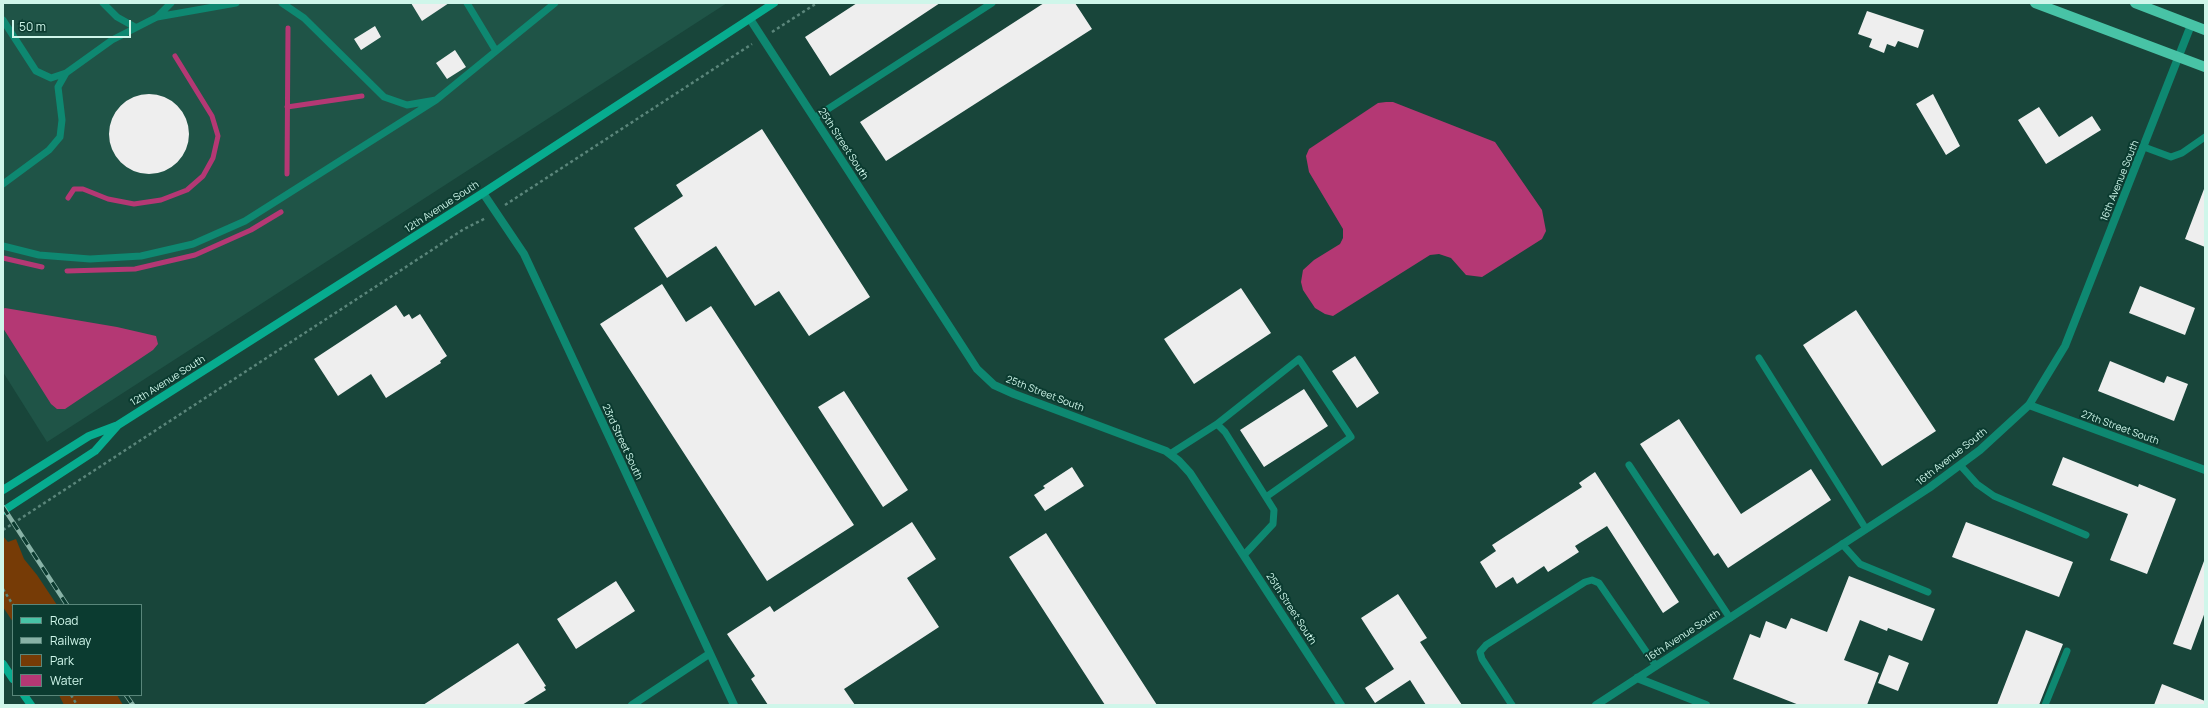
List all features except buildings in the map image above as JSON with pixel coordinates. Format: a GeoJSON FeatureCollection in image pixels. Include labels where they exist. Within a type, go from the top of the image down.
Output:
{"type":"FeatureCollection","features":[{"type":"Feature","properties":{"kind":"main road"},"geometry":{"type":"LineString","coordinates":[[2035,3],[2205,67]]}},
{"type":"Feature","properties":{"kind":"main road"},"geometry":{"type":"LineString","coordinates":[[2135,3],[2205,30]]}},
{"type":"Feature","properties":{"kind":"street","name":"12th Avenue South"},"geometry":{"type":"LineString","coordinates":[[3,490],[89,436],[118,425],[483,193],[774,3]]}},
{"type":"Feature","properties":{"kind":"street","name":"25th Street South"},"geometry":{"type":"LineString","coordinates":[[750,19],[977,369],[994,385],[1170,454],[1190,473],[1341,705]]}},
{"type":"Feature","properties":{"kind":"street","name":"16th Avenue South"},"geometry":{"type":"LineString","coordinates":[[1596,705],[1929,488],[1980,450],[2029,405],[2065,346],[2180,58],[2191,25]]}},
{"type":"Feature","properties":{"kind":"street","name":"23rd Street South"},"geometry":{"type":"LineString","coordinates":[[483,193],[524,254],[734,705]]}},
{"type":"Feature","properties":{"kind":"street","name":"27th Street South"},"geometry":{"type":"LineString","coordinates":[[2029,405],[2205,470]]}},
{"type":"Feature","properties":{"kind":"street","name":"12th Avenue South"},"geometry":{"type":"LineString","coordinates":[[3,511],[95,451],[118,425]]}},
{"type":"Feature","properties":{"kind":"street"},"geometry":{"type":"LineString","coordinates":[[632,705],[709,654]]}},
{"type":"Feature","properties":{"kind":"street"},"geometry":{"type":"LineString","coordinates":[[3,664],[12,677]]}},
{"type":"Feature","properties":{"kind":"street"},"geometry":{"type":"LineString","coordinates":[[1637,678],[1706,705]]}},
{"type":"Feature","properties":{"kind":"street"},"geometry":{"type":"LineString","coordinates":[[25,696],[31,705]]}},
{"type":"Feature","properties":{"kind":"lane"},"geometry":{"type":"LineString","coordinates":[[103,3],[117,17],[135,27]]}},
{"type":"Feature","properties":{"kind":"lane"},"geometry":{"type":"LineString","coordinates":[[157,17],[171,3]]}},
{"type":"Feature","properties":{"kind":"lane"},"geometry":{"type":"LineString","coordinates":[[3,184],[49,150],[60,137],[62,120],[58,87],[66,73],[87,56],[135,27],[157,17],[236,3]]}},
{"type":"Feature","properties":{"kind":"lane"},"geometry":{"type":"LineString","coordinates":[[282,3],[304,18],[384,97],[407,105],[436,100]]}},
{"type":"Feature","properties":{"kind":"lane"},"geometry":{"type":"LineString","coordinates":[[467,3],[496,51]]}},
{"type":"Feature","properties":{"kind":"lane"},"geometry":{"type":"LineString","coordinates":[[3,246],[40,255],[90,259],[141,256],[193,244],[245,221],[436,100],[555,3]]}},
{"type":"Feature","properties":{"kind":"lane"},"geometry":{"type":"LineString","coordinates":[[814,118],[992,3]]}},
{"type":"Feature","properties":{"kind":"lane"},"geometry":{"type":"LineString","coordinates":[[3,20],[36,71],[50,78],[66,73]]}},
{"type":"Feature","properties":{"kind":"lane"},"geometry":{"type":"LineString","coordinates":[[2144,147],[2171,157],[2182,153],[2205,137]]}},
{"type":"Feature","properties":{"kind":"lane"},"geometry":{"type":"LineString","coordinates":[[1759,358],[1866,529]]}},
{"type":"Feature","properties":{"kind":"lane"},"geometry":{"type":"LineString","coordinates":[[1170,454],[1217,424],[1299,359],[1351,437],[1266,497]]}},
{"type":"Feature","properties":{"kind":"lane"},"geometry":{"type":"LineString","coordinates":[[1217,424],[1225,432],[1274,510],[1273,524],[1244,555]]}},
{"type":"Feature","properties":{"kind":"lane"},"geometry":{"type":"LineString","coordinates":[[1629,465],[1730,618]]}},
{"type":"Feature","properties":{"kind":"lane"},"geometry":{"type":"LineString","coordinates":[[1960,465],[1977,484],[1994,496],[2086,535]]}},
{"type":"Feature","properties":{"kind":"lane"},"geometry":{"type":"LineString","coordinates":[[1842,544],[1860,564],[1928,592]]}},
{"type":"Feature","properties":{"kind":"lane"},"geometry":{"type":"LineString","coordinates":[[1512,705],[1482,659],[1480,652],[1486,645],[1585,582],[1592,580],[1599,583],[1656,666]]}},
{"type":"Feature","properties":{"kind":"lane"},"geometry":{"type":"LineString","coordinates":[[2045,705],[2067,650]]}},
{"type":"Feature","properties":{"kind":"path"},"geometry":{"type":"LineString","coordinates":[[3,530],[464,229],[481,222],[817,3]]}},
{"type":"Feature","properties":{"kind":"path"},"geometry":{"type":"LineString","coordinates":[[3,589],[12,604]]}},
{"type":"Feature","properties":{"kind":"path"},"geometry":{"type":"LineString","coordinates":[[72,696],[77,705]]}},
{"type":"Feature","properties":{"kind":"shaded area"},"geometry":{"type":"Polygon","coordinates":[[[3,3],[727,3],[47,442],[3,372],[3,3]]]}},
{"type":"Feature","properties":{"kind":"green space"},"geometry":{"type":"Polygon","coordinates":[[[3,536],[8,542],[16,539],[24,559],[37,575],[56,604],[12,604],[12,620],[3,607],[3,536]]]}},
{"type":"Feature","properties":{"kind":"green space"},"geometry":{"type":"Polygon","coordinates":[[[60,696],[118,696],[123,705],[64,705],[60,696]]]}},
{"type":"Feature","properties":{"kind":"water"},"geometry":{"type":"Polygon","coordinates":[[[1393,102],[1495,142],[1542,210],[1546,231],[1542,239],[1482,277],[1466,275],[1451,258],[1439,254],[1430,255],[1333,316],[1325,314],[1315,308],[1303,290],[1301,282],[1303,270],[1314,260],[1340,244],[1343,238],[1343,229],[1309,172],[1306,156],[1309,149],[1378,103],[1393,102]]]}},
{"type":"Feature","properties":{"kind":"water"},"geometry":{"type":"Polygon","coordinates":[[[5,308],[117,327],[156,336],[158,344],[153,350],[65,409],[57,409],[51,404],[3,328],[3,309],[5,308]]]}},
{"type":"Feature","properties":{"kind":"waterway"},"geometry":{"type":"LineString","coordinates":[[287,174],[288,28]]}},
{"type":"Feature","properties":{"kind":"waterway"},"geometry":{"type":"LineString","coordinates":[[68,198],[74,189],[83,189],[108,199],[134,204],[161,200],[187,190],[203,176],[213,158],[218,136],[212,116],[175,56]]}},
{"type":"Feature","properties":{"kind":"waterway"},"geometry":{"type":"LineString","coordinates":[[287,107],[362,96]]}},
{"type":"Feature","properties":{"kind":"waterway"},"geometry":{"type":"LineString","coordinates":[[67,271],[135,269],[195,255],[251,230],[281,212]]}},
{"type":"Feature","properties":{"kind":"waterway"},"geometry":{"type":"LineString","coordinates":[[3,258],[42,267]]}},
{"type":"Feature","properties":{"kind":"railway"},"geometry":{"type":"LineString","coordinates":[[3,507],[66,604]]}},
{"type":"Feature","properties":{"kind":"railway"},"geometry":{"type":"LineString","coordinates":[[127,696],[133,705]]}}]}
